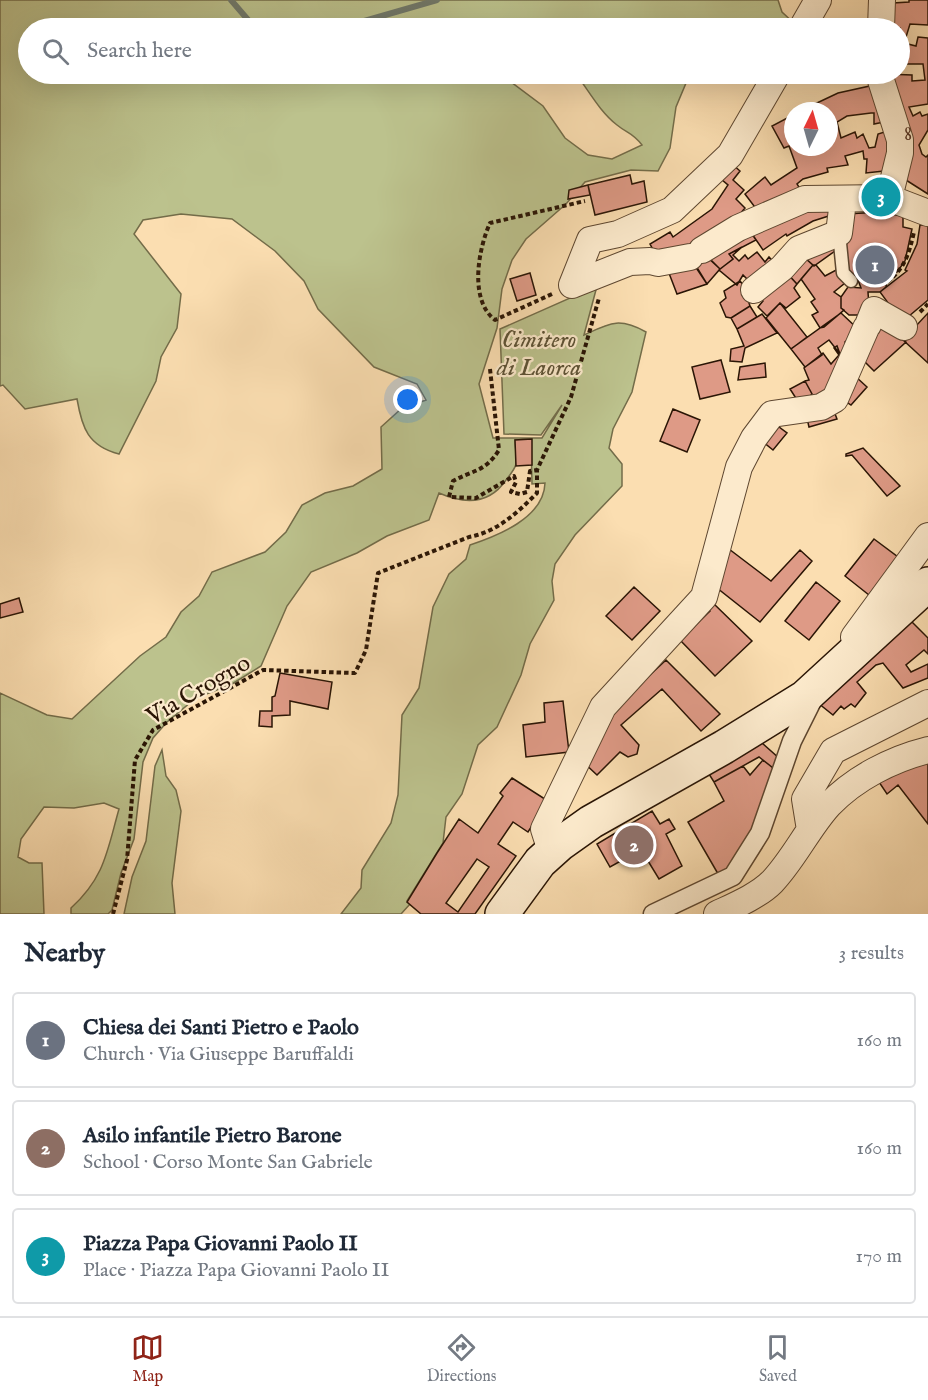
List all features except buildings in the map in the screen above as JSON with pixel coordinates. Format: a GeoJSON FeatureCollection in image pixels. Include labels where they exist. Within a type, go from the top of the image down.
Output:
{"type":"FeatureCollection","features":[{"type":"Feature","properties":{"kind":"main road"},"geometry":{"type":"LineString","coordinates":[[516,906],[551,851],[591,822],[724,747],[805,697],[928,584]]}},
{"type":"Feature","properties":{"kind":"street"},"geometry":{"type":"LineString","coordinates":[[808,18],[818,0]]}},
{"type":"Feature","properties":{"kind":"street"},"geometry":{"type":"LineString","coordinates":[[881,18],[882,0]]}},
{"type":"Feature","properties":{"kind":"street"},"geometry":{"type":"LineString","coordinates":[[572,285],[590,240],[618,234],[672,210],[730,155],[771,84]]}},
{"type":"Feature","properties":{"kind":"street"},"geometry":{"type":"LineString","coordinates":[[882,84],[900,140],[900,153],[889,198]]}},
{"type":"Feature","properties":{"kind":"street"},"geometry":{"type":"LineString","coordinates":[[572,285],[630,262],[658,263],[696,253],[738,228],[805,199],[843,201],[889,198],[921,210]]}},
{"type":"Feature","properties":{"kind":"street"},"geometry":{"type":"LineString","coordinates":[[754,290],[782,268],[799,249],[839,233],[843,201]]}},
{"type":"Feature","properties":{"kind":"street"},"geometry":{"type":"LineString","coordinates":[[551,851],[544,829],[603,706],[704,597],[739,467],[754,438],[772,414],[821,407],[835,399],[869,321],[904,327]]}},
{"type":"Feature","properties":{"kind":"street"},"geometry":{"type":"LineString","coordinates":[[653,914],[733,876],[760,833],[792,741],[823,682],[928,536]]}},
{"type":"Feature","properties":{"kind":"street"},"geometry":{"type":"LineString","coordinates":[[810,830],[805,799],[833,751],[928,703]]}},
{"type":"Feature","properties":{"kind":"street"},"geometry":{"type":"LineString","coordinates":[[717,914],[735,906],[771,883],[830,804],[866,776],[902,756],[928,750]]}},
{"type":"Feature","properties":{"kind":"lane"},"geometry":{"type":"LineString","coordinates":[[839,233],[843,273],[851,281]]}},
{"type":"Feature","properties":{"kind":"path"},"geometry":{"type":"LineString","coordinates":[[572,285],[495,320],[488,314],[479,293],[480,259],[484,238],[490,224],[585,201]]}},
{"type":"Feature","properties":{"kind":"path"},"geometry":{"type":"LineString","coordinates":[[887,282],[901,271],[909,255],[915,223],[921,210]]}},
{"type":"Feature","properties":{"kind":"path","name":"Via Crogno"},"geometry":{"type":"LineString","coordinates":[[113,914],[127,860],[135,760],[153,730],[263,670],[355,673],[366,650],[378,573],[469,537],[484,534],[502,524],[537,493],[537,470],[571,397],[598,299],[603,294]]}},
{"type":"Feature","properties":{"kind":"path"},"geometry":{"type":"LineString","coordinates":[[490,369],[499,450],[478,472],[464,475],[453,481],[449,497],[476,498],[514,476],[516,482],[512,492],[520,494],[527,492],[530,471],[537,470]]}},
{"type":"Feature","properties":{"kind":"green space","name":"Cimitero di Laorca"},"geometry":{"type":"Polygon","coordinates":[[[0,0],[778,0],[782,12],[788,18],[18,18],[18,84],[514,84],[543,106],[565,138],[588,155],[612,159],[642,145],[605,114],[583,84],[686,84],[676,107],[670,148],[658,171],[631,170],[585,182],[566,204],[526,239],[512,260],[502,289],[497,328],[479,384],[493,438],[542,438],[562,405],[541,435],[504,434],[500,329],[597,286],[584,335],[615,323],[629,324],[646,332],[632,392],[613,429],[609,448],[622,464],[622,486],[575,535],[555,564],[552,581],[554,600],[530,644],[521,675],[497,727],[478,745],[462,794],[446,817],[443,843],[407,901],[410,904],[401,914],[341,914],[361,888],[362,870],[391,823],[398,795],[402,715],[419,688],[433,607],[449,574],[466,559],[470,545],[517,524],[537,506],[543,495],[545,483],[532,484],[531,439],[515,440],[515,466],[511,474],[492,494],[484,498],[467,500],[439,493],[429,520],[387,536],[357,553],[311,572],[287,606],[261,666],[232,684],[196,698],[167,722],[153,738],[143,762],[134,839],[121,873],[112,910],[108,914],[71,914],[71,908],[91,885],[108,851],[119,809],[104,803],[74,808],[44,807],[21,839],[18,857],[29,863],[42,863],[44,914],[0,914],[0,693],[47,715],[72,719],[140,656],[166,637],[181,612],[199,596],[212,572],[265,552],[286,532],[302,505],[325,493],[353,486],[382,469],[381,427],[401,409],[426,400],[417,384],[374,367],[318,309],[304,281],[275,251],[232,219],[181,214],[143,220],[134,234],[181,294],[177,328],[161,357],[156,381],[119,454],[108,451],[93,441],[84,427],[77,399],[25,409],[3,385],[0,386],[0,0]]]}},
{"type":"Feature","properties":{"kind":"green space"},"geometry":{"type":"Polygon","coordinates":[[[162,750],[166,776],[176,790],[181,811],[172,883],[175,914],[124,914],[132,877],[146,841],[155,766],[162,750]]]}},
{"type":"Feature","properties":{"kind":"waterway"},"geometry":{"type":"LineString","coordinates":[[231,0],[246,18]]}},
{"type":"Feature","properties":{"kind":"waterway"},"geometry":{"type":"LineString","coordinates":[[375,18],[437,0]]}},
{"type":"Feature","properties":{"kind":"place","name":"Piazza Papa Giovanni Paolo II"},"geometry":{"type":"Point","coordinates":[881,197]}},
{"type":"Feature","properties":{"kind":"place","name":"Chiesa dei Santi Pietro e Paolo"},"geometry":{"type":"Point","coordinates":[875,265]}},
{"type":"Feature","properties":{"kind":"place","name":"Asilo infantile Pietro Barone"},"geometry":{"type":"Point","coordinates":[634,845]}}]}
